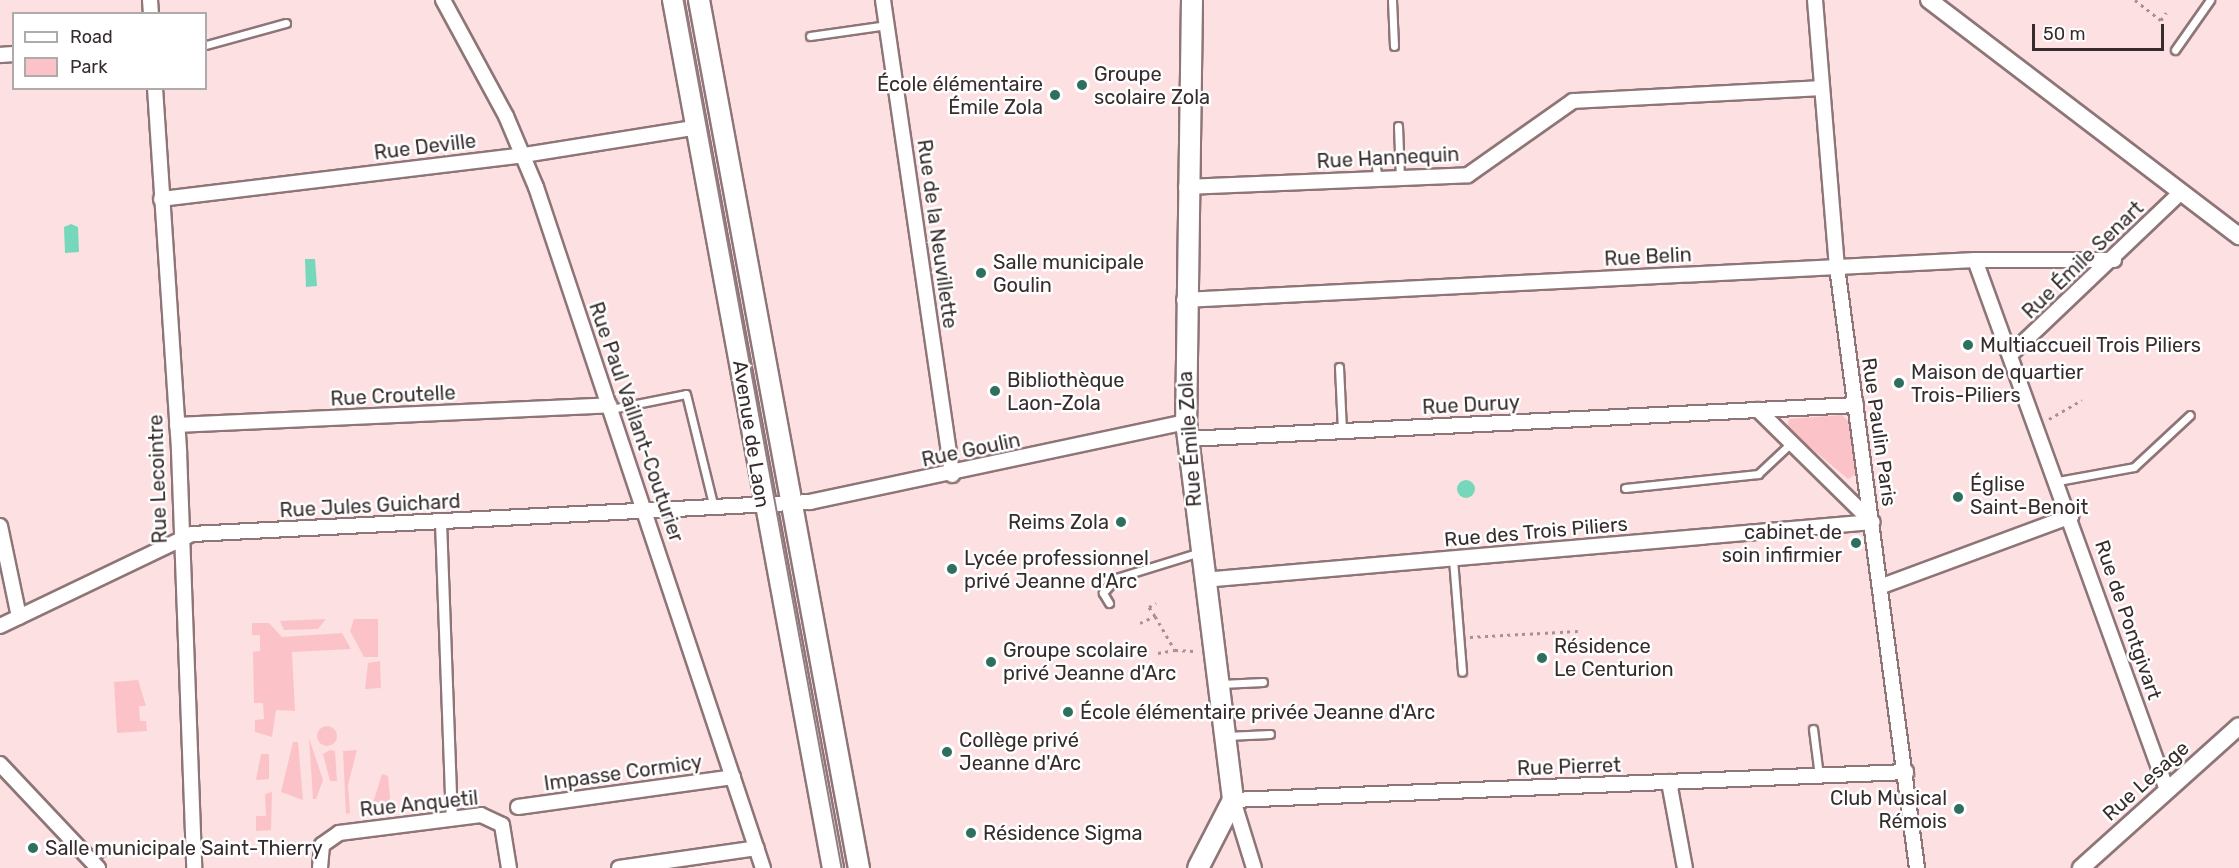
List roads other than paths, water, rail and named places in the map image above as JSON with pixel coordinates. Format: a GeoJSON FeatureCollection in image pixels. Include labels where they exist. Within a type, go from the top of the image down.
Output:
{"type":"FeatureCollection","features":[{"type":"Feature","properties":{"kind":"main road","name":"Avenue de Laon"},"geometry":{"type":"LineString","coordinates":[[673,0],[693,128],[707,174],[762,505],[833,868]]}},
{"type":"Feature","properties":{"kind":"main road","name":"Avenue de Laon"},"geometry":{"type":"LineString","coordinates":[[699,0],[794,502],[859,868]]}},
{"type":"Feature","properties":{"kind":"main road","name":"Rue Émile Zola"},"geometry":{"type":"LineString","coordinates":[[1192,0],[1184,300],[1186,431],[1215,684],[1233,800]]}},
{"type":"Feature","properties":{"kind":"main road"},"geometry":{"type":"LineString","coordinates":[[1198,868],[1233,800]]}},
{"type":"Feature","properties":{"kind":"street","name":"Rue Paul Vaillant-Couturier"},"geometry":{"type":"LineString","coordinates":[[443,0],[524,155],[646,511],[763,868]]}},
{"type":"Feature","properties":{"kind":"street","name":"Rue de la Neuvillette"},"geometry":{"type":"LineString","coordinates":[[883,0],[952,475]]}},
{"type":"Feature","properties":{"kind":"street","name":"Rue Paulin Paris"},"geometry":{"type":"LineString","coordinates":[[1815,0],[1837,267],[1882,586],[1917,868]]}},
{"type":"Feature","properties":{"kind":"street"},"geometry":{"type":"LineString","coordinates":[[1929,0],[2239,236]]}},
{"type":"Feature","properties":{"kind":"street","name":"Rue Hannequin"},"geometry":{"type":"LineString","coordinates":[[1186,187],[1377,173],[1400,178],[1468,175],[1573,101],[1821,88]]}},
{"type":"Feature","properties":{"kind":"street","name":"Rue Lecointre"},"geometry":{"type":"LineString","coordinates":[[155,90],[177,425],[179,540],[194,868]]}},
{"type":"Feature","properties":{"kind":"street","name":"Rue Deville"},"geometry":{"type":"LineString","coordinates":[[161,199],[524,155],[693,128]]}},
{"type":"Feature","properties":{"kind":"street","name":"Rue Émile Senart"},"geometry":{"type":"LineString","coordinates":[[2010,355],[2114,260],[2181,192]]}},
{"type":"Feature","properties":{"kind":"street","name":"Rue Belin"},"geometry":{"type":"LineString","coordinates":[[1184,300],[1975,260],[2114,260]]}},
{"type":"Feature","properties":{"kind":"street","name":"Rue de Pontgivart"},"geometry":{"type":"LineString","coordinates":[[1975,260],[2071,516],[2168,790]]}},
{"type":"Feature","properties":{"kind":"street","name":"Rue Duruy"},"geometry":{"type":"LineString","coordinates":[[1186,431],[1342,431],[1856,405]]}},
{"type":"Feature","properties":{"kind":"street","name":"Rue Croutelle"},"geometry":{"type":"LineString","coordinates":[[177,425],[610,407]]}},
{"type":"Feature","properties":{"kind":"street"},"geometry":{"type":"LineString","coordinates":[[1758,410],[1872,522]]}},
{"type":"Feature","properties":{"kind":"street","name":"Rue Goulin"},"geometry":{"type":"LineString","coordinates":[[762,505],[794,502],[952,475],[1186,431]]}},
{"type":"Feature","properties":{"kind":"street","name":"Rue Jules Guichard"},"geometry":{"type":"LineString","coordinates":[[0,626],[192,534],[762,505]]}},
{"type":"Feature","properties":{"kind":"street"},"geometry":{"type":"LineString","coordinates":[[1882,586],[2071,516]]}},
{"type":"Feature","properties":{"kind":"street"},"geometry":{"type":"LineString","coordinates":[[441,522],[452,819]]}},
{"type":"Feature","properties":{"kind":"street","name":"Rue des Trois Piliers"},"geometry":{"type":"LineString","coordinates":[[1203,580],[1872,522]]}},
{"type":"Feature","properties":{"kind":"street"},"geometry":{"type":"LineString","coordinates":[[0,526],[19,617]]}},
{"type":"Feature","properties":{"kind":"street","name":"Rue Lesage"},"geometry":{"type":"LineString","coordinates":[[2081,868],[2239,726]]}},
{"type":"Feature","properties":{"kind":"street"},"geometry":{"type":"LineString","coordinates":[[0,764],[96,860]]}},
{"type":"Feature","properties":{"kind":"street","name":"Rue Pierret"},"geometry":{"type":"LineString","coordinates":[[1233,800],[1906,772]]}},
{"type":"Feature","properties":{"kind":"street","name":"Impasse Cormicy"},"geometry":{"type":"LineString","coordinates":[[518,807],[733,777]]}},
{"type":"Feature","properties":{"kind":"street"},"geometry":{"type":"LineString","coordinates":[[1669,782],[1684,868]]}},
{"type":"Feature","properties":{"kind":"street"},"geometry":{"type":"LineString","coordinates":[[1233,800],[1254,868]]}},
{"type":"Feature","properties":{"kind":"street","name":"Rue Anquetil"},"geometry":{"type":"LineString","coordinates":[[320,868],[319,856],[329,836],[452,819],[497,819],[505,832],[509,868]]}},
{"type":"Feature","properties":{"kind":"street"},"geometry":{"type":"LineString","coordinates":[[619,868],[757,848]]}},
{"type":"Feature","properties":{"kind":"lane"},"geometry":{"type":"LineString","coordinates":[[1392,0],[1394,46]]}},
{"type":"Feature","properties":{"kind":"lane"},"geometry":{"type":"LineString","coordinates":[[2175,50],[2210,0]]}},
{"type":"Feature","properties":{"kind":"lane"},"geometry":{"type":"LineString","coordinates":[[207,45],[286,23]]}},
{"type":"Feature","properties":{"kind":"lane"},"geometry":{"type":"LineString","coordinates":[[810,36],[886,25]]}},
{"type":"Feature","properties":{"kind":"lane"},"geometry":{"type":"LineString","coordinates":[[1398,126],[1400,178]]}},
{"type":"Feature","properties":{"kind":"lane"},"geometry":{"type":"LineString","coordinates":[[1339,367],[1342,431]]}},
{"type":"Feature","properties":{"kind":"lane"},"geometry":{"type":"LineString","coordinates":[[610,407],[686,394],[714,507]]}},
{"type":"Feature","properties":{"kind":"lane"},"geometry":{"type":"LineString","coordinates":[[2058,481],[2134,467],[2190,415]]}},
{"type":"Feature","properties":{"kind":"lane"},"geometry":{"type":"LineString","coordinates":[[1625,488],[1758,474],[1791,443]]}},
{"type":"Feature","properties":{"kind":"lane"},"geometry":{"type":"LineString","coordinates":[[1109,603],[1103,592],[1116,578],[1200,552]]}},
{"type":"Feature","properties":{"kind":"lane"},"geometry":{"type":"LineString","coordinates":[[1453,559],[1462,672]]}},
{"type":"Feature","properties":{"kind":"lane"},"geometry":{"type":"LineString","coordinates":[[1215,684],[1263,682]]}},
{"type":"Feature","properties":{"kind":"lane"},"geometry":{"type":"LineString","coordinates":[[1813,729],[1819,776]]}},
{"type":"Feature","properties":{"kind":"lane"},"geometry":{"type":"LineString","coordinates":[[1223,736],[1270,734]]}},
{"type":"Feature","properties":{"kind":"tram line"},"geometry":{"type":"LineString","coordinates":[[684,0],[842,868]]}},
{"type":"Feature","properties":{"kind":"place","name":"Groupe scolaire Zola"},"geometry":{"type":"Point","coordinates":[1082,85]}},
{"type":"Feature","properties":{"kind":"place","name":"École élémentaire Émile Zola"},"geometry":{"type":"Point","coordinates":[1055,95]}},
{"type":"Feature","properties":{"kind":"place","name":"Salle municipale Goulin"},"geometry":{"type":"Point","coordinates":[981,273]}},
{"type":"Feature","properties":{"kind":"place","name":"Multiaccueil Trois Piliers"},"geometry":{"type":"Point","coordinates":[1968,345]}},
{"type":"Feature","properties":{"kind":"place","name":"Maison de quartier Trois-Piliers"},"geometry":{"type":"Point","coordinates":[1899,383]}},
{"type":"Feature","properties":{"kind":"place","name":"Bibliothèque Laon-Zola"},"geometry":{"type":"Point","coordinates":[995,391]}},
{"type":"Feature","properties":{"kind":"place","name":"Église Saint-Benoit"},"geometry":{"type":"Point","coordinates":[1958,497]}},
{"type":"Feature","properties":{"kind":"place","name":"Reims Zola"},"geometry":{"type":"Point","coordinates":[1121,522]}},
{"type":"Feature","properties":{"kind":"place","name":"cabinet de soin infirmier"},"geometry":{"type":"Point","coordinates":[1856,543]}},
{"type":"Feature","properties":{"kind":"place","name":"Lycée professionnel privé Jeanne d'Arc"},"geometry":{"type":"Point","coordinates":[952,569]}},
{"type":"Feature","properties":{"kind":"place","name":"Résidence Le Centurion"},"geometry":{"type":"Point","coordinates":[1542,658]}},
{"type":"Feature","properties":{"kind":"place","name":"Groupe scolaire privé Jeanne d'Arc"},"geometry":{"type":"Point","coordinates":[991,662]}},
{"type":"Feature","properties":{"kind":"place","name":"École élémentaire privée Jeanne d'Arc"},"geometry":{"type":"Point","coordinates":[1068,712]}},
{"type":"Feature","properties":{"kind":"place","name":"Collège privé Jeanne d'Arc"},"geometry":{"type":"Point","coordinates":[947,752]}},
{"type":"Feature","properties":{"kind":"place","name":"Club Musical Rémois"},"geometry":{"type":"Point","coordinates":[1959,809]}},
{"type":"Feature","properties":{"kind":"place","name":"Résidence Sigma"},"geometry":{"type":"Point","coordinates":[971,833]}},
{"type":"Feature","properties":{"kind":"place","name":"Salle municipale Saint-Thierry"},"geometry":{"type":"Point","coordinates":[33,848]}}]}
